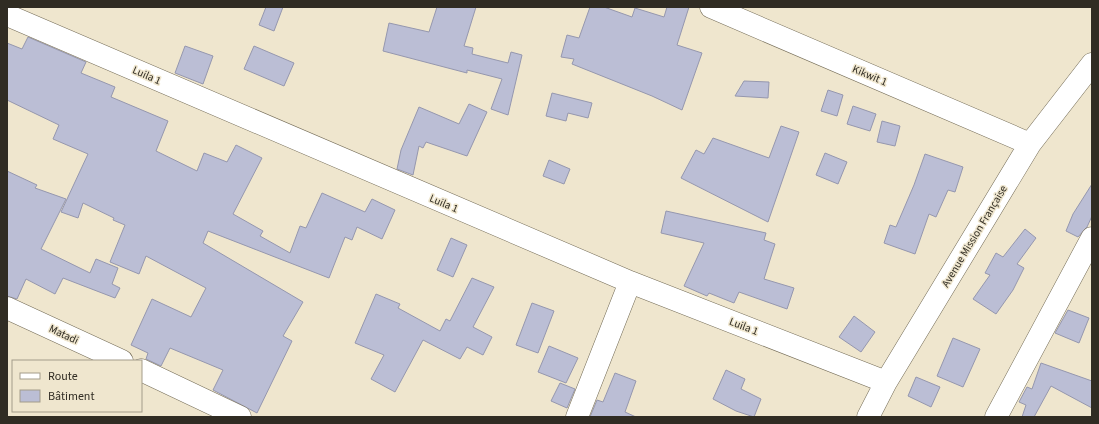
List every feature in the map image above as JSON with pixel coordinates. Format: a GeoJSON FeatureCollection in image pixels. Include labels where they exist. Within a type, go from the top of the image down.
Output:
{"type":"FeatureCollection","features":[{"type":"Feature","properties":{"kind":"street","name":"Kikwit 1"},"geometry":{"type":"LineString","coordinates":[[715,8],[1030,144]]}},
{"type":"Feature","properties":{"kind":"street","name":"Luila 1"},"geometry":{"type":"LineString","coordinates":[[7,15],[630,282],[886,382]]}},
{"type":"Feature","properties":{"kind":"street","name":"Avenue Mission Française"},"geometry":{"type":"LineString","coordinates":[[868,417],[886,382],[1030,144],[1092,64]]}},
{"type":"Feature","properties":{"kind":"street"},"geometry":{"type":"LineString","coordinates":[[996,417],[1092,238]]}},
{"type":"Feature","properties":{"kind":"street"},"geometry":{"type":"LineString","coordinates":[[577,417],[630,282]]}},
{"type":"Feature","properties":{"kind":"street","name":"Matadi"},"geometry":{"type":"LineString","coordinates":[[7,308],[120,360]]}},
{"type":"Feature","properties":{"kind":"street"},"geometry":{"type":"LineString","coordinates":[[142,370],[240,417]]}},
{"type":"Feature","properties":{"kind":"building"},"geometry":{"type":"Polygon","coordinates":[[[266,7],[283,7],[274,31],[259,25],[266,7]]]}},
{"type":"Feature","properties":{"kind":"building"},"geometry":{"type":"Polygon","coordinates":[[[437,7],[476,7],[464,46],[473,48],[472,54],[508,63],[511,52],[522,55],[508,115],[491,109],[502,79],[467,70],[467,73],[383,51],[389,23],[429,32],[437,7]]]}},
{"type":"Feature","properties":{"kind":"building"},"geometry":{"type":"Polygon","coordinates":[[[590,7],[604,7],[632,17],[635,8],[664,17],[667,7],[689,7],[677,45],[702,53],[682,110],[652,96],[572,64],[574,59],[561,57],[567,35],[579,38],[590,7]]]}},
{"type":"Feature","properties":{"kind":"building"},"geometry":{"type":"Polygon","coordinates":[[[28,37],[86,62],[81,73],[115,87],[111,97],[168,121],[156,151],[197,171],[204,153],[227,162],[236,145],[262,158],[233,214],[263,231],[260,236],[290,253],[300,226],[306,228],[322,193],[365,212],[372,199],[395,210],[382,239],[357,227],[352,240],[345,237],[329,278],[208,231],[203,243],[303,302],[283,336],[292,341],[257,413],[213,390],[223,370],[170,348],[161,366],[146,359],[148,353],[131,345],[152,299],[191,317],[206,288],[146,256],[139,274],[110,262],[125,225],[83,203],[78,218],[61,212],[88,154],[53,139],[59,125],[7,100],[7,43],[22,49],[28,37]]]}},
{"type":"Feature","properties":{"kind":"building"},"geometry":{"type":"Polygon","coordinates":[[[185,46],[213,56],[203,84],[175,73],[185,46]]]}},
{"type":"Feature","properties":{"kind":"building"},"geometry":{"type":"Polygon","coordinates":[[[254,46],[294,63],[284,86],[244,69],[254,46]]]}},
{"type":"Feature","properties":{"kind":"building"},"geometry":{"type":"Polygon","coordinates":[[[744,81],[769,82],[768,98],[735,96],[744,81]]]}},
{"type":"Feature","properties":{"kind":"building"},"geometry":{"type":"Polygon","coordinates":[[[828,90],[843,95],[837,116],[821,111],[828,90]]]}},
{"type":"Feature","properties":{"kind":"building"},"geometry":{"type":"Polygon","coordinates":[[[552,93],[592,103],[588,118],[568,113],[566,121],[546,116],[552,93]]]}},
{"type":"Feature","properties":{"kind":"building"},"geometry":{"type":"Polygon","coordinates":[[[469,104],[487,112],[467,156],[426,142],[423,148],[419,146],[413,175],[397,169],[401,150],[419,107],[459,124],[469,104]]]}},
{"type":"Feature","properties":{"kind":"building"},"geometry":{"type":"Polygon","coordinates":[[[853,106],[876,114],[870,131],[847,124],[853,106]]]}},
{"type":"Feature","properties":{"kind":"building"},"geometry":{"type":"Polygon","coordinates":[[[882,121],[900,126],[895,146],[877,142],[882,121]]]}},
{"type":"Feature","properties":{"kind":"building"},"geometry":{"type":"Polygon","coordinates":[[[781,126],[799,132],[768,222],[681,178],[696,150],[704,154],[713,138],[769,158],[781,126]]]}},
{"type":"Feature","properties":{"kind":"building"},"geometry":{"type":"Polygon","coordinates":[[[825,153],[847,162],[838,184],[816,175],[825,153]]]}},
{"type":"Feature","properties":{"kind":"building"},"geometry":{"type":"Polygon","coordinates":[[[925,154],[963,167],[955,192],[948,190],[936,217],[929,214],[915,254],[884,243],[890,225],[896,227],[914,185],[925,154]]]}},
{"type":"Feature","properties":{"kind":"building"},"geometry":{"type":"Polygon","coordinates":[[[549,160],[570,169],[564,184],[543,176],[549,160]]]}},
{"type":"Feature","properties":{"kind":"building"},"geometry":{"type":"Polygon","coordinates":[[[7,171],[37,185],[35,188],[66,199],[41,249],[90,273],[96,259],[118,268],[112,284],[120,288],[115,298],[63,278],[55,294],[26,279],[17,299],[7,296],[7,171]]]}},
{"type":"Feature","properties":{"kind":"building"},"geometry":{"type":"Polygon","coordinates":[[[1092,184],[1092,216],[1087,227],[1078,237],[1066,231],[1073,214],[1092,184]]]}},
{"type":"Feature","properties":{"kind":"building"},"geometry":{"type":"Polygon","coordinates":[[[666,211],[766,233],[764,240],[775,244],[764,279],[794,288],[787,309],[739,292],[734,303],[709,293],[707,296],[684,286],[704,243],[661,233],[666,211]]]}},
{"type":"Feature","properties":{"kind":"building"},"geometry":{"type":"Polygon","coordinates":[[[1025,229],[1036,238],[1017,264],[1024,268],[1013,290],[996,314],[973,299],[990,275],[985,273],[996,253],[1003,257],[1025,229]]]}},
{"type":"Feature","properties":{"kind":"building"},"geometry":{"type":"Polygon","coordinates":[[[451,238],[467,245],[453,277],[437,270],[451,238]]]}},
{"type":"Feature","properties":{"kind":"building"},"geometry":{"type":"Polygon","coordinates":[[[472,278],[494,287],[473,327],[492,337],[483,355],[467,347],[460,359],[423,340],[395,392],[371,379],[384,355],[355,343],[376,294],[400,304],[398,308],[440,331],[446,319],[450,321],[472,278]]]}},
{"type":"Feature","properties":{"kind":"building"},"geometry":{"type":"Polygon","coordinates":[[[532,303],[554,311],[538,353],[516,345],[532,303]]]}},
{"type":"Feature","properties":{"kind":"building"},"geometry":{"type":"Polygon","coordinates":[[[1068,310],[1089,318],[1079,343],[1055,333],[1068,310]]]}},
{"type":"Feature","properties":{"kind":"building"},"geometry":{"type":"Polygon","coordinates":[[[854,316],[875,332],[861,352],[839,337],[854,316]]]}},
{"type":"Feature","properties":{"kind":"building"},"geometry":{"type":"Polygon","coordinates":[[[953,338],[980,349],[963,387],[937,376],[953,338]]]}},
{"type":"Feature","properties":{"kind":"building"},"geometry":{"type":"Polygon","coordinates":[[[549,346],[578,358],[566,383],[538,372],[549,346]]]}},
{"type":"Feature","properties":{"kind":"building"},"geometry":{"type":"Polygon","coordinates":[[[1041,363],[1092,381],[1092,408],[1051,386],[1034,417],[1022,417],[1026,405],[1019,402],[1027,387],[1032,389],[1041,363]]]}},
{"type":"Feature","properties":{"kind":"building"},"geometry":{"type":"Polygon","coordinates":[[[726,370],[745,379],[741,389],[761,399],[754,417],[736,411],[713,399],[726,370]]]}},
{"type":"Feature","properties":{"kind":"building"},"geometry":{"type":"Polygon","coordinates":[[[615,373],[636,381],[625,412],[636,417],[590,417],[597,400],[603,402],[615,373]]]}},
{"type":"Feature","properties":{"kind":"building"},"geometry":{"type":"Polygon","coordinates":[[[916,377],[940,387],[931,407],[908,396],[916,377]]]}},
{"type":"Feature","properties":{"kind":"building"},"geometry":{"type":"Polygon","coordinates":[[[560,383],[575,389],[567,408],[551,401],[560,383]]]}}]}
